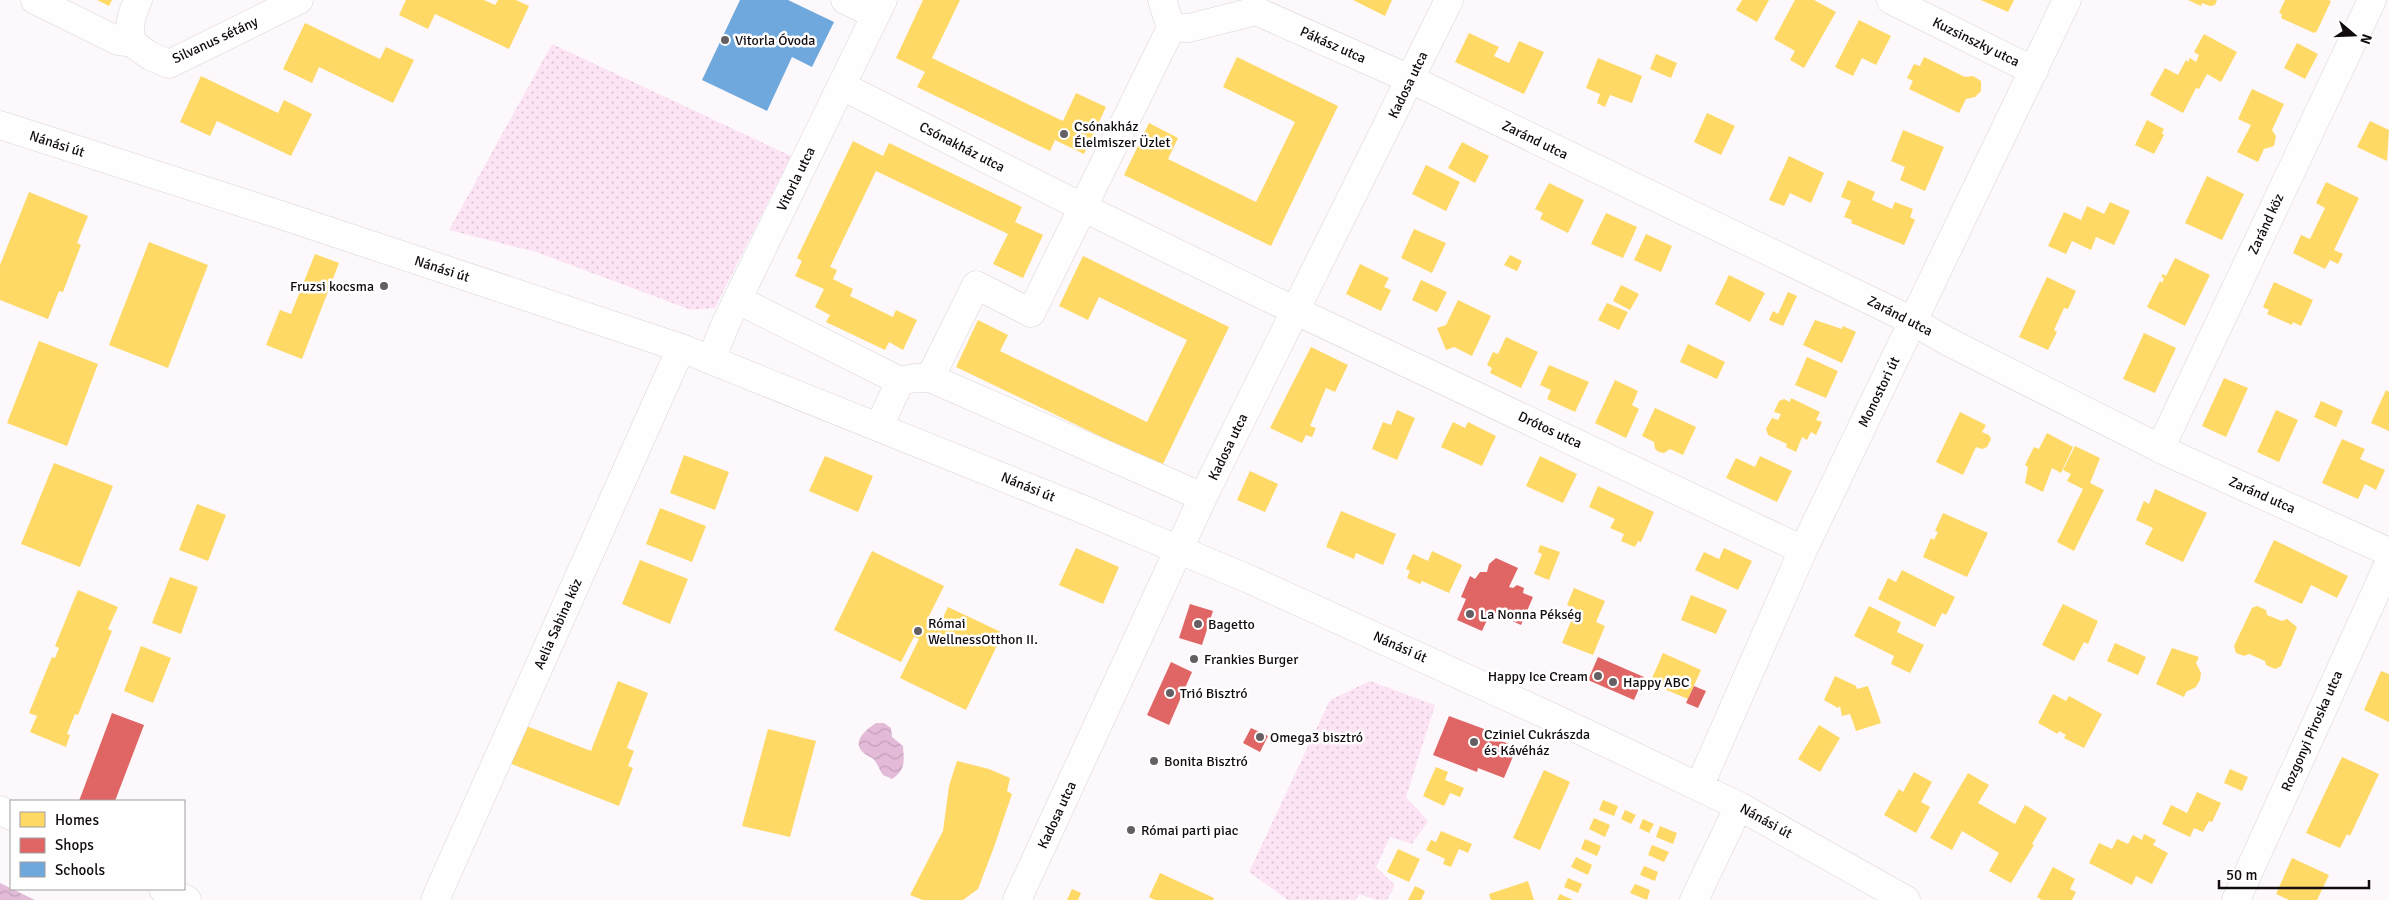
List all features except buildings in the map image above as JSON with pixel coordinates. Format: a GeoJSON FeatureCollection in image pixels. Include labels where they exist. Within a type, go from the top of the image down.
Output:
{"type":"FeatureCollection","features":[{"type":"Feature","properties":{"kind":"street","name":"Silvanus sétány"},"geometry":{"type":"LineString","coordinates":[[35,0],[118,41],[132,43],[150,56],[169,64],[299,0]]}},
{"type":"Feature","properties":{"kind":"street"},"geometry":{"type":"LineString","coordinates":[[132,43],[129,29],[131,15],[138,0]]}},
{"type":"Feature","properties":{"kind":"street"},"geometry":{"type":"LineString","coordinates":[[845,0],[880,8]]}},
{"type":"Feature","properties":{"kind":"street"},"geometry":{"type":"LineString","coordinates":[[930,378],[976,285],[1031,313],[1171,28],[1162,0]]}},
{"type":"Feature","properties":{"kind":"street","name":"Kadosa utca"},"geometry":{"type":"LineString","coordinates":[[1017,900],[1180,551],[1203,497],[1449,0]]}},
{"type":"Feature","properties":{"kind":"street","name":"Kuzsinszky utca"},"geometry":{"type":"LineString","coordinates":[[1891,0],[2034,71]]}},
{"type":"Feature","properties":{"kind":"street","name":"Monostori út"},"geometry":{"type":"LineString","coordinates":[[1699,787],[1803,550],[2034,71],[2066,0]]}},
{"type":"Feature","properties":{"kind":"street","name":"Zaránd köz"},"geometry":{"type":"LineString","coordinates":[[2160,449],[2372,0]]}},
{"type":"Feature","properties":{"kind":"street","name":"Pákász utca"},"geometry":{"type":"LineString","coordinates":[[1171,28],[1189,28],[1255,5],[1410,79]]}},
{"type":"Feature","properties":{"kind":"street","name":"Vitorla utca"},"geometry":{"type":"LineString","coordinates":[[711,360],[738,300],[880,8]]}},
{"type":"Feature","properties":{"kind":"street","name":"Zaránd utca"},"geometry":{"type":"LineString","coordinates":[[1410,79],[1913,321],[1945,340],[2160,449],[2389,552]]}},
{"type":"Feature","properties":{"kind":"street","name":"Csónakház utca"},"geometry":{"type":"LineString","coordinates":[[842,86],[1082,207],[1296,310]]}},
{"type":"Feature","properties":{"kind":"street","name":"Nánási út"},"geometry":{"type":"LineString","coordinates":[[0,125],[281,214],[681,348],[879,427],[1260,584],[1423,658],[1739,806],[1906,900]]}},
{"type":"Feature","properties":{"kind":"street"},"geometry":{"type":"LineString","coordinates":[[738,300],[900,381],[930,378],[1203,497]]}},
{"type":"Feature","properties":{"kind":"street","name":"Drótos utca"},"geometry":{"type":"LineString","coordinates":[[1296,310],[1803,550]]}},
{"type":"Feature","properties":{"kind":"street","name":"Aelia Sabina köz"},"geometry":{"type":"LineString","coordinates":[[435,900],[681,348]]}},
{"type":"Feature","properties":{"kind":"street"},"geometry":{"type":"LineString","coordinates":[[879,427],[900,381]]}},
{"type":"Feature","properties":{"kind":"street","name":"Rozgonyi Piroska utca"},"geometry":{"type":"LineString","coordinates":[[2236,900],[2389,563]]}},
{"type":"Feature","properties":{"kind":"street"},"geometry":{"type":"LineString","coordinates":[[1694,900],[1739,806]]}},
{"type":"Feature","properties":{"kind":"street"},"geometry":{"type":"LineString","coordinates":[[165,890],[187,900]]}},
{"type":"Feature","properties":{"kind":"shaded area"},"geometry":{"type":"Polygon","coordinates":[[[552,44],[791,156],[715,308],[691,310],[536,252],[449,230],[552,44]]]}},
{"type":"Feature","properties":{"kind":"shaded area"},"geometry":{"type":"Polygon","coordinates":[[[1370,681],[1435,705],[1406,797],[1428,821],[1412,844],[1390,837],[1376,867],[1395,885],[1387,900],[1377,900],[1359,894],[1356,900],[1288,900],[1249,872],[1330,700],[1370,681]]]}},
{"type":"Feature","properties":{"kind":"water"},"geometry":{"type":"Polygon","coordinates":[[[876,723],[884,723],[891,728],[892,737],[903,746],[904,761],[902,769],[892,779],[883,775],[874,760],[865,754],[859,746],[861,737],[876,723]]]}},
{"type":"Feature","properties":{"kind":"water"},"geometry":{"type":"Polygon","coordinates":[[[0,883],[10,888],[10,890],[14,890],[35,900],[0,900],[0,883]]]}},
{"type":"Feature","properties":{"kind":"place","name":"Vitorla Óvoda"},"geometry":{"type":"Point","coordinates":[725,40]}},
{"type":"Feature","properties":{"kind":"place","name":"Csónakház Élelmiszer Üzlet"},"geometry":{"type":"Point","coordinates":[1064,134]}},
{"type":"Feature","properties":{"kind":"place","name":"Fruzsi kocsma"},"geometry":{"type":"Point","coordinates":[384,286]}},
{"type":"Feature","properties":{"kind":"place","name":"La Nonna Pékség"},"geometry":{"type":"Point","coordinates":[1470,614]}},
{"type":"Feature","properties":{"kind":"place","name":"Bagetto"},"geometry":{"type":"Point","coordinates":[1198,624]}},
{"type":"Feature","properties":{"kind":"place","name":"Római WellnessOtthon II."},"geometry":{"type":"Point","coordinates":[918,631]}},
{"type":"Feature","properties":{"kind":"place","name":"Frankies Burger"},"geometry":{"type":"Point","coordinates":[1194,659]}},
{"type":"Feature","properties":{"kind":"place","name":"Happy Ice Cream"},"geometry":{"type":"Point","coordinates":[1598,676]}},
{"type":"Feature","properties":{"kind":"place","name":"Happy ABC"},"geometry":{"type":"Point","coordinates":[1613,682]}},
{"type":"Feature","properties":{"kind":"place","name":"Trió Bisztró"},"geometry":{"type":"Point","coordinates":[1170,693]}},
{"type":"Feature","properties":{"kind":"place","name":"Omega3 bisztró"},"geometry":{"type":"Point","coordinates":[1260,737]}},
{"type":"Feature","properties":{"kind":"place","name":"Cziniel Cukrászda és Kávéház"},"geometry":{"type":"Point","coordinates":[1474,742]}},
{"type":"Feature","properties":{"kind":"place","name":"Bonita Bisztró"},"geometry":{"type":"Point","coordinates":[1154,761]}},
{"type":"Feature","properties":{"kind":"place","name":"Római parti piac"},"geometry":{"type":"Point","coordinates":[1131,830]}}]}
